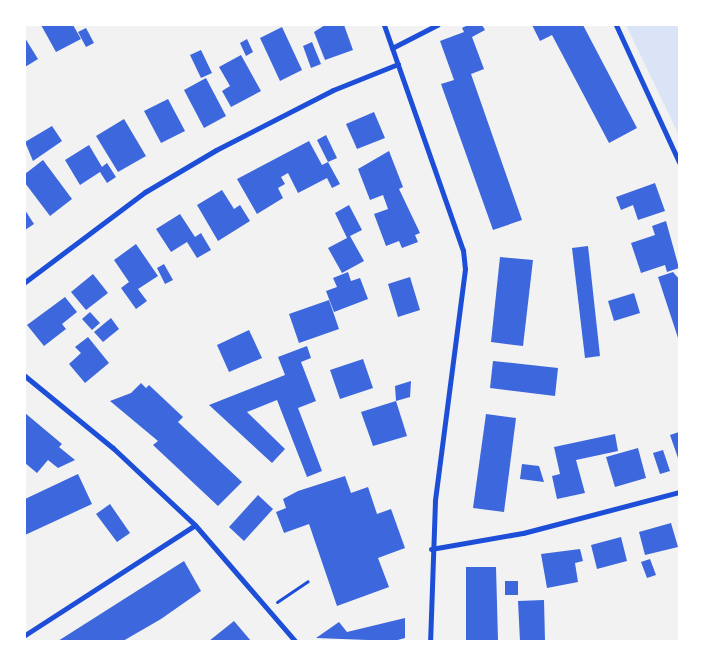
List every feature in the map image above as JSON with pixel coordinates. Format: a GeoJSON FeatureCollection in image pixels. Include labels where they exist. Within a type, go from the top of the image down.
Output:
{"type":"FeatureCollection","features":[{"type":"Feature","properties":{"kind":"street"},"geometry":{"type":"LineString","coordinates":[[384,25],[463,250],[465,269],[431,549],[430,641]]}},
{"type":"Feature","properties":{"kind":"street"},"geometry":{"type":"LineString","coordinates":[[392,48],[437,25]]}},
{"type":"Feature","properties":{"kind":"street"},"geometry":{"type":"LineString","coordinates":[[616,25],[679,162]]}},
{"type":"Feature","properties":{"kind":"street"},"geometry":{"type":"LineString","coordinates":[[25,282],[144,192],[216,150],[333,90],[398,64]]}},
{"type":"Feature","properties":{"kind":"street"},"geometry":{"type":"LineString","coordinates":[[25,376],[113,448],[195,525],[295,641]]}},
{"type":"Feature","properties":{"kind":"street"},"geometry":{"type":"LineString","coordinates":[[431,549],[523,533],[679,492]]}},
{"type":"Feature","properties":{"kind":"street"},"geometry":{"type":"LineString","coordinates":[[25,635],[195,525]]}},
{"type":"Feature","properties":{"kind":"path"},"geometry":{"type":"LineString","coordinates":[[284,597],[308,581]]}},
{"type":"Feature","properties":{"kind":"shaded area"},"geometry":{"type":"Polygon","coordinates":[[[626,25],[679,25],[679,136],[676,129],[626,25]]]}},
{"type":"Feature","properties":{"kind":"building"},"geometry":{"type":"Polygon","coordinates":[[[41,25],[73,25],[81,39],[56,52],[41,25]]]}},
{"type":"Feature","properties":{"kind":"building"},"geometry":{"type":"Polygon","coordinates":[[[325,25],[344,25],[353,50],[325,60],[314,32],[325,25]]]}},
{"type":"Feature","properties":{"kind":"building"},"geometry":{"type":"Polygon","coordinates":[[[468,25],[482,25],[485,30],[472,37],[484,69],[471,74],[522,220],[493,230],[441,84],[454,80],[440,41],[464,32],[462,28],[468,25]]]}},
{"type":"Feature","properties":{"kind":"building"},"geometry":{"type":"Polygon","coordinates":[[[532,25],[583,25],[637,128],[609,143],[552,35],[540,41],[532,25]]]}},
{"type":"Feature","properties":{"kind":"building"},"geometry":{"type":"Polygon","coordinates":[[[282,27],[302,70],[280,81],[260,38],[282,27]]]}},
{"type":"Feature","properties":{"kind":"building"},"geometry":{"type":"Polygon","coordinates":[[[86,28],[94,43],[86,47],[78,32],[86,28]]]}},
{"type":"Feature","properties":{"kind":"building"},"geometry":{"type":"Polygon","coordinates":[[[25,38],[38,59],[25,67],[25,38]]]}},
{"type":"Feature","properties":{"kind":"building"},"geometry":{"type":"Polygon","coordinates":[[[247,39],[253,52],[246,56],[240,43],[247,39]]]}},
{"type":"Feature","properties":{"kind":"building"},"geometry":{"type":"Polygon","coordinates":[[[312,42],[321,64],[311,68],[303,46],[312,42]]]}},
{"type":"Feature","properties":{"kind":"building"},"geometry":{"type":"Polygon","coordinates":[[[201,50],[212,73],[201,78],[190,55],[201,50]]]}},
{"type":"Feature","properties":{"kind":"building"},"geometry":{"type":"Polygon","coordinates":[[[241,55],[261,91],[231,107],[222,91],[230,86],[219,67],[241,55]]]}},
{"type":"Feature","properties":{"kind":"building"},"geometry":{"type":"Polygon","coordinates":[[[206,78],[226,116],[204,128],[184,90],[206,78]]]}},
{"type":"Feature","properties":{"kind":"building"},"geometry":{"type":"Polygon","coordinates":[[[168,99],[185,131],[161,143],[144,111],[168,99]]]}},
{"type":"Feature","properties":{"kind":"building"},"geometry":{"type":"Polygon","coordinates":[[[374,112],[385,138],[357,149],[346,124],[374,112]]]}},
{"type":"Feature","properties":{"kind":"building"},"geometry":{"type":"Polygon","coordinates":[[[124,119],[146,156],[118,172],[96,136],[124,119]]]}},
{"type":"Feature","properties":{"kind":"building"},"geometry":{"type":"Polygon","coordinates":[[[52,126],[62,141],[33,161],[25,142],[52,126]]]}},
{"type":"Feature","properties":{"kind":"building"},"geometry":{"type":"Polygon","coordinates":[[[326,135],[337,158],[328,162],[317,140],[326,135]]]}},
{"type":"Feature","properties":{"kind":"building"},"geometry":{"type":"Polygon","coordinates":[[[309,141],[322,165],[328,162],[340,184],[332,188],[327,178],[298,193],[288,173],[281,177],[285,184],[278,188],[283,198],[257,214],[237,179],[309,141]]]}},
{"type":"Feature","properties":{"kind":"building"},"geometry":{"type":"Polygon","coordinates":[[[89,145],[102,167],[107,163],[116,177],[107,183],[100,172],[80,185],[65,160],[89,145]]]}},
{"type":"Feature","properties":{"kind":"building"},"geometry":{"type":"Polygon","coordinates":[[[389,151],[403,187],[399,189],[420,233],[415,235],[418,242],[402,248],[399,241],[386,246],[374,214],[388,209],[383,195],[370,200],[358,169],[389,151]]]}},
{"type":"Feature","properties":{"kind":"building"},"geometry":{"type":"Polygon","coordinates":[[[43,160],[72,199],[50,216],[25,183],[25,174],[43,160]]]}},
{"type":"Feature","properties":{"kind":"building"},"geometry":{"type":"Polygon","coordinates":[[[655,183],[665,211],[638,220],[633,205],[621,210],[616,197],[655,183]]]}},
{"type":"Feature","properties":{"kind":"building"},"geometry":{"type":"Polygon","coordinates":[[[222,190],[234,209],[240,205],[250,221],[218,241],[197,205],[222,190]]]}},
{"type":"Feature","properties":{"kind":"building"},"geometry":{"type":"Polygon","coordinates":[[[349,205],[362,230],[350,236],[364,261],[342,273],[328,248],[347,238],[335,213],[349,205]]]}},
{"type":"Feature","properties":{"kind":"building"},"geometry":{"type":"Polygon","coordinates":[[[25,210],[34,224],[25,230],[25,210]]]}},
{"type":"Feature","properties":{"kind":"building"},"geometry":{"type":"Polygon","coordinates":[[[180,214],[195,237],[201,233],[211,250],[197,258],[187,242],[171,252],[156,229],[180,214]]]}},
{"type":"Feature","properties":{"kind":"building"},"geometry":{"type":"Polygon","coordinates":[[[666,221],[679,268],[667,272],[665,265],[641,273],[631,243],[655,235],[652,226],[666,221]]]}},
{"type":"Feature","properties":{"kind":"building"},"geometry":{"type":"Polygon","coordinates":[[[136,244],[158,276],[138,289],[147,301],[136,309],[121,288],[129,282],[114,260],[136,244]]]}},
{"type":"Feature","properties":{"kind":"building"},"geometry":{"type":"Polygon","coordinates":[[[588,246],[600,356],[585,358],[572,248],[588,246]]]}},
{"type":"Feature","properties":{"kind":"building"},"geometry":{"type":"Polygon","coordinates":[[[500,257],[533,260],[523,346],[491,342],[500,257]]]}},
{"type":"Feature","properties":{"kind":"building"},"geometry":{"type":"Polygon","coordinates":[[[164,264],[173,280],[165,284],[157,268],[164,264]]]}},
{"type":"Feature","properties":{"kind":"building"},"geometry":{"type":"Polygon","coordinates":[[[348,272],[351,281],[360,278],[368,299],[334,312],[326,291],[337,287],[333,278],[348,272]]]}},
{"type":"Feature","properties":{"kind":"building"},"geometry":{"type":"Polygon","coordinates":[[[673,272],[679,279],[679,341],[658,277],[673,272]]]}},
{"type":"Feature","properties":{"kind":"building"},"geometry":{"type":"Polygon","coordinates":[[[93,274],[108,293],[86,310],[71,292],[93,274]]]}},
{"type":"Feature","properties":{"kind":"building"},"geometry":{"type":"Polygon","coordinates":[[[410,277],[420,310],[398,317],[388,284],[410,277]]]}},
{"type":"Feature","properties":{"kind":"building"},"geometry":{"type":"Polygon","coordinates":[[[634,293],[640,313],[614,321],[608,301],[634,293]]]}},
{"type":"Feature","properties":{"kind":"building"},"geometry":{"type":"Polygon","coordinates":[[[65,297],[77,312],[62,324],[66,329],[44,346],[27,325],[65,297]]]}},
{"type":"Feature","properties":{"kind":"building"},"geometry":{"type":"Polygon","coordinates":[[[329,300],[339,329],[299,343],[289,314],[329,300]]]}},
{"type":"Feature","properties":{"kind":"building"},"geometry":{"type":"Polygon","coordinates":[[[90,312],[100,323],[92,330],[82,319],[90,312]]]}},
{"type":"Feature","properties":{"kind":"building"},"geometry":{"type":"Polygon","coordinates":[[[111,318],[119,329],[103,342],[94,332],[111,318]]]}},
{"type":"Feature","properties":{"kind":"building"},"geometry":{"type":"Polygon","coordinates":[[[249,330],[262,358],[229,372],[217,345],[249,330]]]}},
{"type":"Feature","properties":{"kind":"building"},"geometry":{"type":"Polygon","coordinates":[[[88,337],[109,363],[85,383],[69,364],[81,353],[75,347],[88,337]]]}},
{"type":"Feature","properties":{"kind":"building"},"geometry":{"type":"Polygon","coordinates":[[[307,346],[311,358],[301,362],[316,401],[298,408],[322,471],[307,477],[277,400],[247,412],[285,449],[272,463],[209,405],[285,375],[278,357],[307,346]]]}},
{"type":"Feature","properties":{"kind":"building"},"geometry":{"type":"Polygon","coordinates":[[[363,359],[373,388],[340,399],[330,370],[363,359]]]}},
{"type":"Feature","properties":{"kind":"building"},"geometry":{"type":"Polygon","coordinates":[[[493,361],[558,368],[555,396],[490,388],[493,361]]]}},
{"type":"Feature","properties":{"kind":"building"},"geometry":{"type":"Polygon","coordinates":[[[411,381],[410,397],[396,401],[395,386],[411,381]]]}},
{"type":"Feature","properties":{"kind":"building"},"geometry":{"type":"Polygon","coordinates":[[[141,383],[146,388],[149,385],[183,417],[178,422],[242,482],[218,506],[153,445],[158,441],[110,401],[131,393],[141,383]]]}},
{"type":"Feature","properties":{"kind":"building"},"geometry":{"type":"Polygon","coordinates":[[[396,401],[407,436],[373,446],[361,412],[396,401]]]}},
{"type":"Feature","properties":{"kind":"building"},"geometry":{"type":"Polygon","coordinates":[[[25,413],[62,444],[59,447],[75,460],[58,468],[48,460],[37,473],[25,463],[25,413]]]}},
{"type":"Feature","properties":{"kind":"building"},"geometry":{"type":"Polygon","coordinates":[[[486,414],[516,418],[504,512],[473,508],[486,414]]]}},
{"type":"Feature","properties":{"kind":"building"},"geometry":{"type":"Polygon","coordinates":[[[679,432],[679,461],[670,435],[679,432]]]}},
{"type":"Feature","properties":{"kind":"building"},"geometry":{"type":"Polygon","coordinates":[[[615,434],[618,451],[576,460],[585,493],[557,499],[552,476],[560,474],[554,447],[615,434]]]}},
{"type":"Feature","properties":{"kind":"building"},"geometry":{"type":"Polygon","coordinates":[[[638,448],[646,478],[615,487],[606,457],[638,448]]]}},
{"type":"Feature","properties":{"kind":"building"},"geometry":{"type":"Polygon","coordinates":[[[663,450],[670,471],[660,474],[653,453],[663,450]]]}},
{"type":"Feature","properties":{"kind":"building"},"geometry":{"type":"Polygon","coordinates":[[[522,464],[539,466],[544,482],[520,479],[522,464]]]}},
{"type":"Feature","properties":{"kind":"building"},"geometry":{"type":"Polygon","coordinates":[[[78,474],[92,504],[25,535],[25,499],[78,474]]]}},
{"type":"Feature","properties":{"kind":"building"},"geometry":{"type":"Polygon","coordinates":[[[345,476],[351,493],[368,487],[377,514],[391,509],[405,548],[378,558],[389,587],[337,606],[309,524],[284,533],[276,512],[286,508],[283,499],[298,491],[345,476]]]}},
{"type":"Feature","properties":{"kind":"building"},"geometry":{"type":"Polygon","coordinates":[[[258,495],[273,509],[244,541],[229,527],[258,495]]]}},
{"type":"Feature","properties":{"kind":"building"},"geometry":{"type":"Polygon","coordinates":[[[110,504],[130,533],[117,542],[96,514],[110,504]]]}},
{"type":"Feature","properties":{"kind":"building"},"geometry":{"type":"Polygon","coordinates":[[[671,523],[678,547],[645,555],[639,532],[671,523]]]}},
{"type":"Feature","properties":{"kind":"building"},"geometry":{"type":"Polygon","coordinates":[[[621,537],[627,561],[597,569],[591,545],[621,537]]]}},
{"type":"Feature","properties":{"kind":"building"},"geometry":{"type":"Polygon","coordinates":[[[580,549],[583,561],[575,563],[578,582],[547,588],[541,554],[580,549]]]}},
{"type":"Feature","properties":{"kind":"building"},"geometry":{"type":"Polygon","coordinates":[[[650,559],[656,575],[647,578],[641,562],[650,559]]]}},
{"type":"Feature","properties":{"kind":"building"},"geometry":{"type":"Polygon","coordinates":[[[184,561],[201,591],[161,619],[123,641],[58,641],[184,561]]]}},
{"type":"Feature","properties":{"kind":"building"},"geometry":{"type":"Polygon","coordinates":[[[466,567],[496,567],[498,641],[466,641],[466,567]]]}},
{"type":"Feature","properties":{"kind":"building"},"geometry":{"type":"Polygon","coordinates":[[[505,581],[518,581],[518,595],[505,595],[505,581]]]}},
{"type":"Feature","properties":{"kind":"building"},"geometry":{"type":"Polygon","coordinates":[[[544,600],[545,641],[520,641],[518,601],[544,600]]]}},
{"type":"Feature","properties":{"kind":"building"},"geometry":{"type":"Polygon","coordinates":[[[405,618],[405,638],[394,641],[316,638],[339,622],[347,632],[405,618]]]}},
{"type":"Feature","properties":{"kind":"building"},"geometry":{"type":"Polygon","coordinates":[[[234,621],[251,641],[209,641],[234,621]]]}}]}
